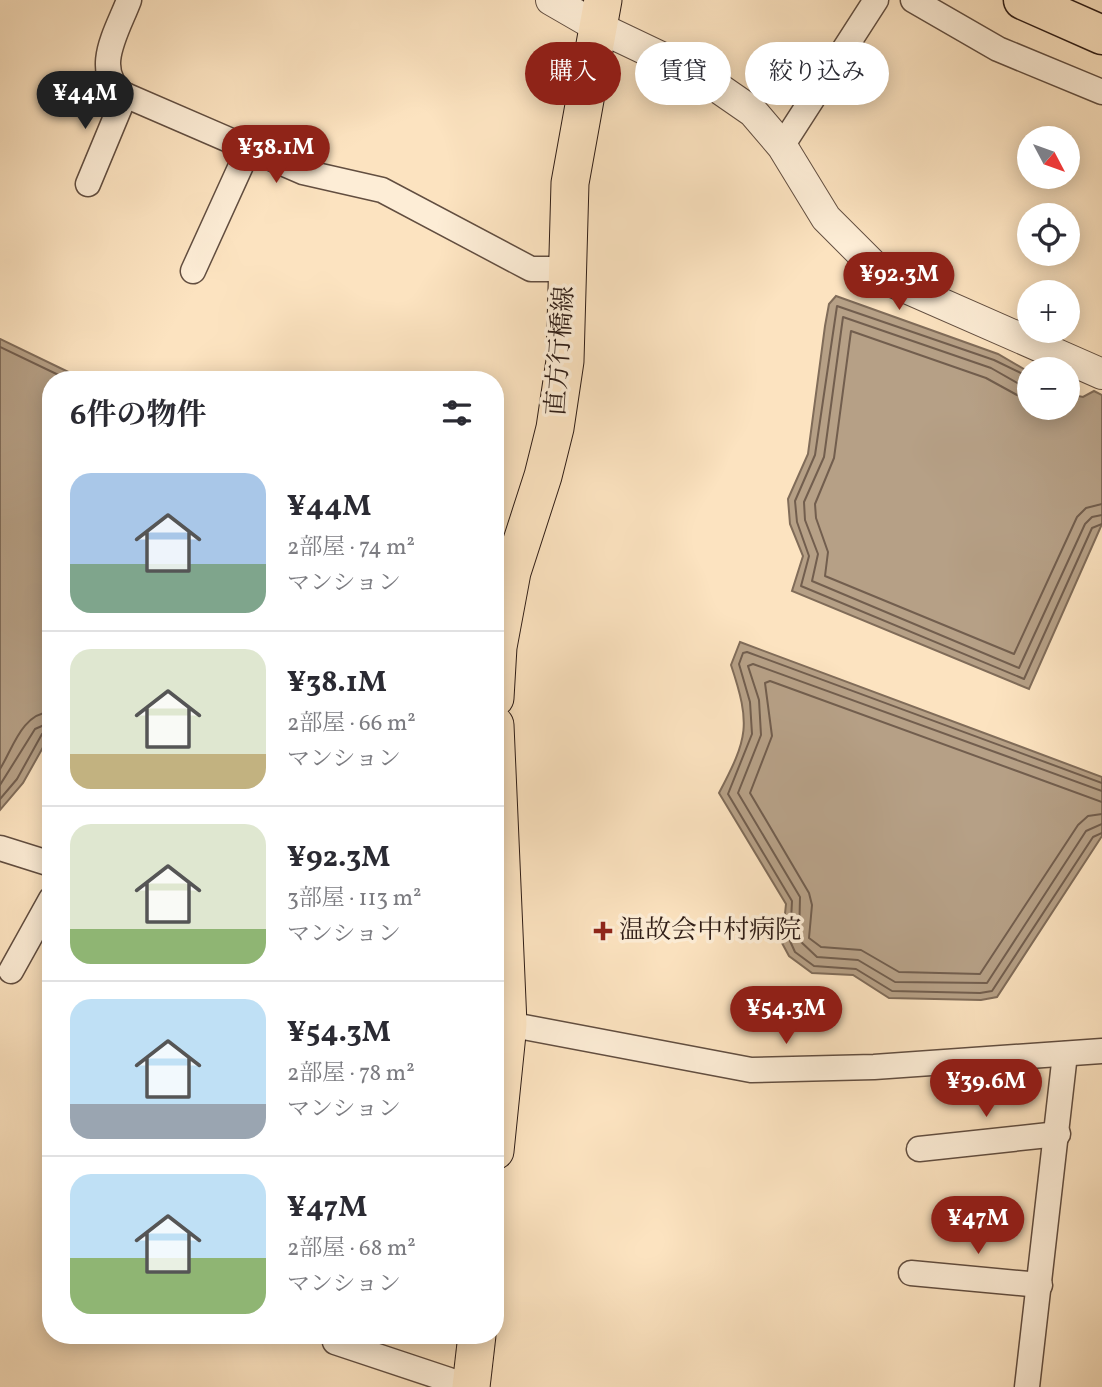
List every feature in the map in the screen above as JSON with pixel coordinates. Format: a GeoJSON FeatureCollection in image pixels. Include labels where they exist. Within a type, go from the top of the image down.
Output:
{"type":"FeatureCollection","features":[{"type":"Feature","properties":{"kind":"highway"},"geometry":{"type":"LineString","coordinates":[[1023,0],[1102,35]]}},
{"type":"Feature","properties":{"kind":"main road","name":"直方行橋線"},"geometry":{"type":"LineString","coordinates":[[504,615],[512,572],[555,428],[565,361],[570,183],[600,13]]}},
{"type":"Feature","properties":{"kind":"main road"},"geometry":{"type":"LineString","coordinates":[[471,1387],[476,1344]]}},
{"type":"Feature","properties":{"kind":"street"},"geometry":{"type":"LineString","coordinates":[[129,0],[106,60],[110,81],[125,95],[303,172],[382,190],[531,269],[567,269]]}},
{"type":"Feature","properties":{"kind":"street"},"geometry":{"type":"LineString","coordinates":[[551,0],[600,13],[753,112],[782,146],[826,218],[888,279],[1102,374]]}},
{"type":"Feature","properties":{"kind":"street"},"geometry":{"type":"LineString","coordinates":[[782,146],[876,0]]}},
{"type":"Feature","properties":{"kind":"street"},"geometry":{"type":"LineString","coordinates":[[913,0],[998,49],[1102,92]]}},
{"type":"Feature","properties":{"kind":"street"},"geometry":{"type":"LineString","coordinates":[[88,184],[125,95]]}},
{"type":"Feature","properties":{"kind":"street"},"geometry":{"type":"LineString","coordinates":[[193,271],[248,148]]}},
{"type":"Feature","properties":{"kind":"street"},"geometry":{"type":"LineString","coordinates":[[0,848],[42,861]]}},
{"type":"Feature","properties":{"kind":"street"},"geometry":{"type":"LineString","coordinates":[[11,971],[42,915]]}},
{"type":"Feature","properties":{"kind":"street"},"geometry":{"type":"LineString","coordinates":[[504,1007],[751,1070],[874,1068],[1102,1051]]}},
{"type":"Feature","properties":{"kind":"street"},"geometry":{"type":"LineString","coordinates":[[1027,1387],[1058,1134],[1065,1054]]}},
{"type":"Feature","properties":{"kind":"street"},"geometry":{"type":"LineString","coordinates":[[919,1149],[1058,1134]]}},
{"type":"Feature","properties":{"kind":"street"},"geometry":{"type":"LineString","coordinates":[[911,1273],[1040,1285]]}},
{"type":"Feature","properties":{"kind":"street"},"geometry":{"type":"LineString","coordinates":[[341,1344],[471,1387]]}},
{"type":"Feature","properties":{"kind":"water"},"geometry":{"type":"Polygon","coordinates":[[[836,296],[998,354],[1017,365],[1017,420],[1080,420],[1080,396],[1094,391],[1102,395],[1102,524],[1029,689],[792,591],[803,556],[790,524],[788,499],[808,454],[829,304],[836,296]]]}},
{"type":"Feature","properties":{"kind":"water"},"geometry":{"type":"Polygon","coordinates":[[[0,339],[66,371],[42,371],[42,749],[23,783],[0,810],[0,339]]]}},
{"type":"Feature","properties":{"kind":"water"},"geometry":{"type":"Polygon","coordinates":[[[740,642],[1102,777],[1102,836],[997,997],[981,1000],[889,998],[853,975],[812,973],[789,956],[782,943],[786,904],[719,793],[736,758],[743,731],[742,703],[731,665],[740,642]]]}},
{"type":"Feature","properties":{"kind":"place","name":"温故会中村病院"},"geometry":{"type":"Point","coordinates":[603,931]}}]}
